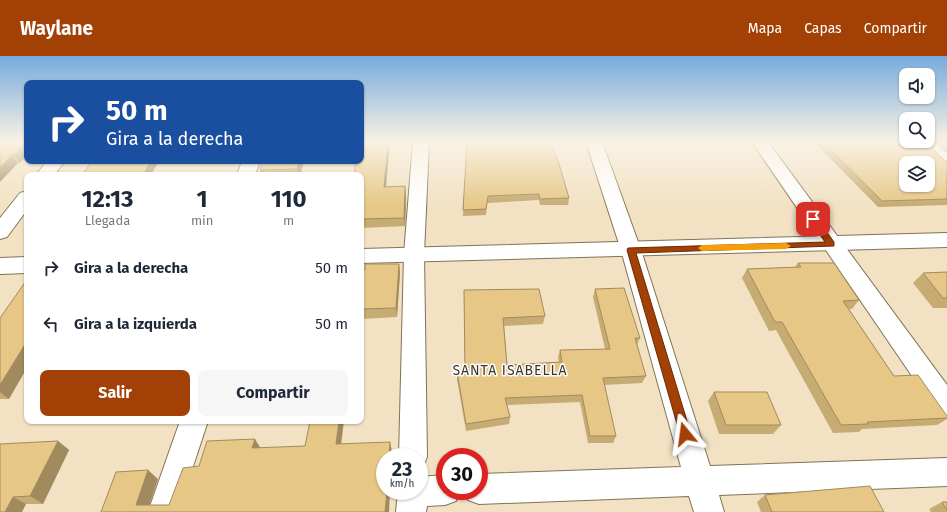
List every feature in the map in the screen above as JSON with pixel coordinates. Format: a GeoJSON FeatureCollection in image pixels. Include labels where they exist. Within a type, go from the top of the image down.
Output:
{"type":"FeatureCollection","features":[{"type":"Feature","properties":{"kind":"street"},"geometry":{"type":"LineString","coordinates":[[413,448],[414,254],[420,163]]}},
{"type":"Feature","properties":{"kind":"street"},"geometry":{"type":"LineString","coordinates":[[601,163],[631,250],[709,512]]}},
{"type":"Feature","properties":{"kind":"street"},"geometry":{"type":"LineString","coordinates":[[775,163],[947,406]]}},
{"type":"Feature","properties":{"kind":"street"},"geometry":{"type":"LineString","coordinates":[[47,172],[54,164]]}},
{"type":"Feature","properties":{"kind":"street"},"geometry":{"type":"LineString","coordinates":[[0,232],[24,201]]}},
{"type":"Feature","properties":{"kind":"street"},"geometry":{"type":"LineString","coordinates":[[364,256],[631,250],[947,240]]}},
{"type":"Feature","properties":{"kind":"street"},"geometry":{"type":"LineString","coordinates":[[0,266],[24,265]]}},
{"type":"Feature","properties":{"kind":"street"},"geometry":{"type":"LineString","coordinates":[[163,512],[193,424]]}},
{"type":"Feature","properties":{"kind":"street"},"geometry":{"type":"LineString","coordinates":[[488,489],[947,472]]}},
{"type":"Feature","properties":{"kind":"street"},"geometry":{"type":"LineString","coordinates":[[411,512],[412,500]]}},
{"type":"Feature","properties":{"kind":"building"},"geometry":{"type":"Polygon","coordinates":[[[0,163],[4,163],[0,168],[0,163]]]}},
{"type":"Feature","properties":{"kind":"building"},"geometry":{"type":"Polygon","coordinates":[[[386,163],[384,187],[405,186],[404,218],[364,219],[364,172],[354,172],[356,164],[386,163]]]}},
{"type":"Feature","properties":{"kind":"building"},"geometry":{"type":"Polygon","coordinates":[[[466,163],[559,163],[569,198],[540,199],[539,194],[488,196],[486,209],[463,210],[466,163]]]}},
{"type":"Feature","properties":{"kind":"building"},"geometry":{"type":"Polygon","coordinates":[[[844,163],[899,163],[899,192],[935,192],[935,163],[947,163],[947,199],[882,201],[844,163]]]}},
{"type":"Feature","properties":{"kind":"building"},"geometry":{"type":"Polygon","coordinates":[[[90,164],[149,164],[145,172],[84,172],[90,164]]]}},
{"type":"Feature","properties":{"kind":"building"},"geometry":{"type":"Polygon","coordinates":[[[262,164],[298,164],[297,169],[260,170],[262,164]]]}},
{"type":"Feature","properties":{"kind":"building"},"geometry":{"type":"Polygon","coordinates":[[[798,263],[834,263],[859,300],[843,301],[894,376],[918,375],[947,418],[867,422],[868,424],[841,425],[782,322],[775,322],[747,269],[801,267],[798,263]]]}},
{"type":"Feature","properties":{"kind":"building"},"geometry":{"type":"Polygon","coordinates":[[[365,264],[399,264],[396,308],[364,309],[365,264]]]}},
{"type":"Feature","properties":{"kind":"building"},"geometry":{"type":"Polygon","coordinates":[[[947,272],[947,298],[943,298],[923,273],[947,272]]]}},
{"type":"Feature","properties":{"kind":"building"},"geometry":{"type":"Polygon","coordinates":[[[24,284],[24,346],[0,385],[0,318],[24,284]]]}},
{"type":"Feature","properties":{"kind":"building"},"geometry":{"type":"Polygon","coordinates":[[[624,288],[640,338],[635,338],[646,376],[603,378],[616,436],[590,436],[582,395],[505,398],[510,417],[466,424],[457,372],[465,370],[464,290],[539,289],[545,316],[503,318],[507,365],[562,362],[560,350],[610,349],[595,289],[624,288]]]}},
{"type":"Feature","properties":{"kind":"building"},"geometry":{"type":"Polygon","coordinates":[[[714,392],[767,392],[781,425],[726,425],[714,392]]]}},
{"type":"Feature","properties":{"kind":"building"},"geometry":{"type":"Polygon","coordinates":[[[309,424],[339,424],[336,444],[390,442],[390,448],[376,448],[376,500],[386,500],[385,512],[101,512],[116,472],[148,470],[136,505],[169,505],[183,468],[199,466],[207,441],[255,439],[252,448],[305,446],[309,424]]]}},
{"type":"Feature","properties":{"kind":"building"},"geometry":{"type":"Polygon","coordinates":[[[58,441],[30,496],[13,497],[5,512],[0,512],[0,444],[58,441]]]}},
{"type":"Feature","properties":{"kind":"building"},"geometry":{"type":"Polygon","coordinates":[[[870,486],[884,512],[772,512],[765,495],[870,486]]]}},
{"type":"Feature","properties":{"kind":"building"},"geometry":{"type":"Polygon","coordinates":[[[942,502],[947,502],[947,510],[942,502]]]}},
{"type":"Feature","properties":{"kind":"slow traffic"},"geometry":{"type":"LineString","coordinates":[[702,248],[786,246]]}},
{"type":"Feature","properties":{"kind":"district","name":"SANTA ISABELLA"},"geometry":{"type":"Point","coordinates":[510,370]}},
{"type":"Feature","properties":{"kind":"route"},"geometry":{"type":"LineString","coordinates":[[685,434],[631,250],[831,244],[813,219]]}}]}
